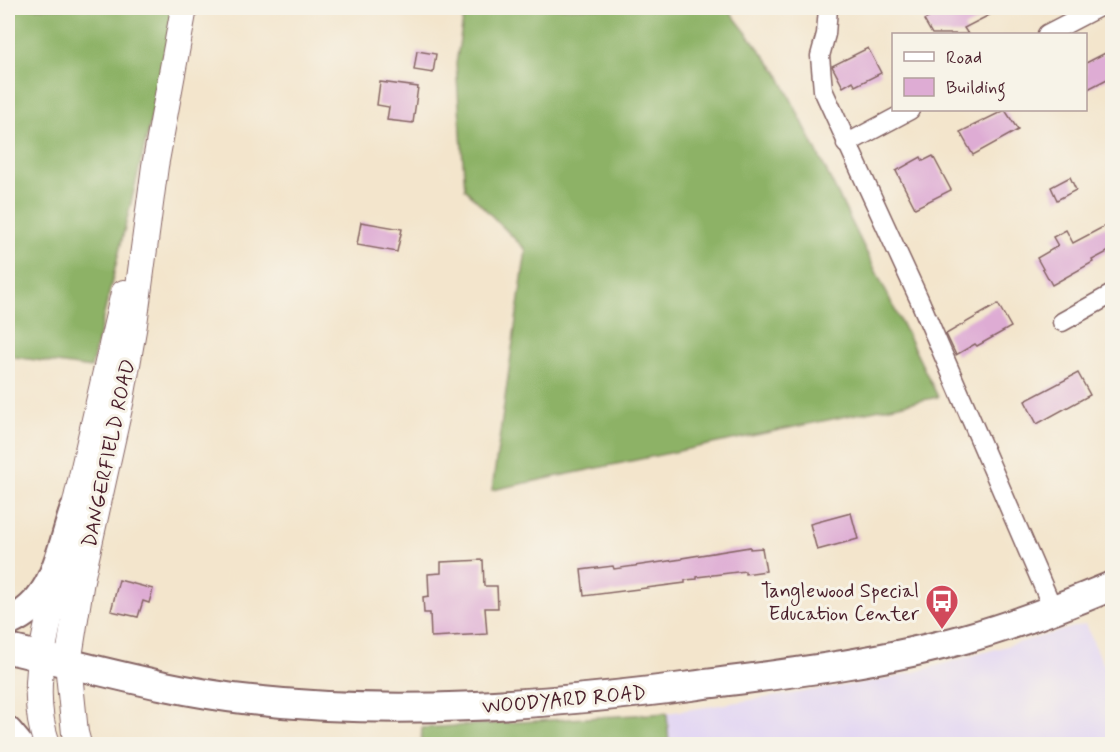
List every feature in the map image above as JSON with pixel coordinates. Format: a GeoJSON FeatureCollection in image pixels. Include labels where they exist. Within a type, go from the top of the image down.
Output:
{"type":"FeatureCollection","features":[{"type":"Feature","properties":{"kind":"main road"},"geometry":{"type":"LineString","coordinates":[[8,622],[31,608],[42,597],[52,581],[74,511]]}},
{"type":"Feature","properties":{"kind":"main road","name":"WOODYARD ROAD"},"geometry":{"type":"LineString","coordinates":[[8,649],[184,690],[251,700],[358,706],[489,706],[638,693],[854,663],[964,639],[1113,586]]}},
{"type":"Feature","properties":{"kind":"main road"},"geometry":{"type":"LineString","coordinates":[[8,732],[18,744]]}},
{"type":"Feature","properties":{"kind":"street","name":"DANGERFIELD ROAD"},"geometry":{"type":"LineString","coordinates":[[55,660],[81,580],[121,399],[134,324],[155,166],[184,8]]}},
{"type":"Feature","properties":{"kind":"street"},"geometry":{"type":"LineString","coordinates":[[828,8],[826,34],[820,56],[823,90],[846,144],[910,278],[1053,609]]}},
{"type":"Feature","properties":{"kind":"street"},"geometry":{"type":"LineString","coordinates":[[1049,33],[1097,8]]}},
{"type":"Feature","properties":{"kind":"street"},"geometry":{"type":"LineString","coordinates":[[846,144],[908,111]]}},
{"type":"Feature","properties":{"kind":"street","name":"DANGERFIELD ROAD"},"geometry":{"type":"LineString","coordinates":[[55,660],[74,511],[121,301],[144,241]]}},
{"type":"Feature","properties":{"kind":"street"},"geometry":{"type":"LineString","coordinates":[[1062,322],[1113,294]]}},
{"type":"Feature","properties":{"kind":"street"},"geometry":{"type":"LineString","coordinates":[[47,744],[41,721],[38,694],[55,660]]}},
{"type":"Feature","properties":{"kind":"street"},"geometry":{"type":"LineString","coordinates":[[55,660],[78,744]]}},
{"type":"Feature","properties":{"kind":"shaded area"},"geometry":{"type":"Polygon","coordinates":[[[1085,624],[1112,683],[1112,744],[669,744],[667,713],[893,678],[1085,624]]]}},
{"type":"Feature","properties":{"kind":"green space"},"geometry":{"type":"Polygon","coordinates":[[[8,8],[178,8],[91,368],[8,356],[8,8]]]}},
{"type":"Feature","properties":{"kind":"green space"},"geometry":{"type":"Polygon","coordinates":[[[465,8],[727,8],[778,73],[938,397],[492,490],[526,250],[465,189],[456,64],[465,8]]]}},
{"type":"Feature","properties":{"kind":"green space"},"geometry":{"type":"Polygon","coordinates":[[[667,713],[669,744],[421,744],[422,728],[667,713]]]}},
{"type":"Feature","properties":{"kind":"building"},"geometry":{"type":"Polygon","coordinates":[[[947,8],[1003,8],[964,28],[967,33],[931,33],[924,20],[947,8]]]}},
{"type":"Feature","properties":{"kind":"building"},"geometry":{"type":"Polygon","coordinates":[[[868,48],[881,73],[855,86],[853,81],[843,87],[832,66],[868,48]]]}},
{"type":"Feature","properties":{"kind":"building"},"geometry":{"type":"Polygon","coordinates":[[[1113,49],[1113,76],[1087,89],[1087,62],[1113,49]]]}},
{"type":"Feature","properties":{"kind":"building"},"geometry":{"type":"Polygon","coordinates":[[[417,51],[436,54],[433,73],[414,70],[417,51]]]}},
{"type":"Feature","properties":{"kind":"building"},"geometry":{"type":"Polygon","coordinates":[[[380,82],[418,87],[413,123],[387,120],[389,107],[377,105],[380,82]]]}},
{"type":"Feature","properties":{"kind":"building"},"geometry":{"type":"Polygon","coordinates":[[[1003,111],[1006,111],[1018,130],[973,155],[960,132],[1003,111]]]}},
{"type":"Feature","properties":{"kind":"building"},"geometry":{"type":"Polygon","coordinates":[[[933,156],[951,190],[915,208],[896,171],[921,157],[923,161],[933,156]]]}},
{"type":"Feature","properties":{"kind":"building"},"geometry":{"type":"Polygon","coordinates":[[[1070,177],[1076,190],[1057,200],[1051,187],[1070,177]]]}},
{"type":"Feature","properties":{"kind":"building"},"geometry":{"type":"Polygon","coordinates":[[[361,222],[402,229],[397,252],[357,245],[361,222]]]}},
{"type":"Feature","properties":{"kind":"building"},"geometry":{"type":"Polygon","coordinates":[[[1105,226],[1113,240],[1113,249],[1052,285],[1037,258],[1058,246],[1053,237],[1066,230],[1073,243],[1105,226]]]}},
{"type":"Feature","properties":{"kind":"building"},"geometry":{"type":"Polygon","coordinates":[[[998,304],[1011,327],[956,355],[946,334],[998,304]]]}},
{"type":"Feature","properties":{"kind":"building"},"geometry":{"type":"Polygon","coordinates":[[[1078,373],[1090,395],[1037,424],[1025,401],[1078,373]]]}},
{"type":"Feature","properties":{"kind":"building"},"geometry":{"type":"Polygon","coordinates":[[[851,513],[858,539],[817,550],[810,524],[851,513]]]}},
{"type":"Feature","properties":{"kind":"building"},"geometry":{"type":"Polygon","coordinates":[[[750,547],[750,549],[762,548],[766,571],[745,574],[745,571],[697,577],[697,579],[685,580],[685,583],[584,596],[581,570],[613,566],[614,569],[750,547]]]}},
{"type":"Feature","properties":{"kind":"building"},"geometry":{"type":"Polygon","coordinates":[[[483,560],[484,586],[497,586],[498,608],[485,608],[487,634],[431,637],[430,613],[424,613],[423,597],[429,596],[428,574],[441,573],[441,562],[483,560]]]}},
{"type":"Feature","properties":{"kind":"building"},"geometry":{"type":"Polygon","coordinates":[[[119,580],[153,589],[149,603],[143,601],[138,617],[111,611],[119,580]]]}},
{"type":"Feature","properties":{"kind":"place","name":"Tanglewood Special Education Center"},"geometry":{"type":"Point","coordinates":[942,630]}}]}
